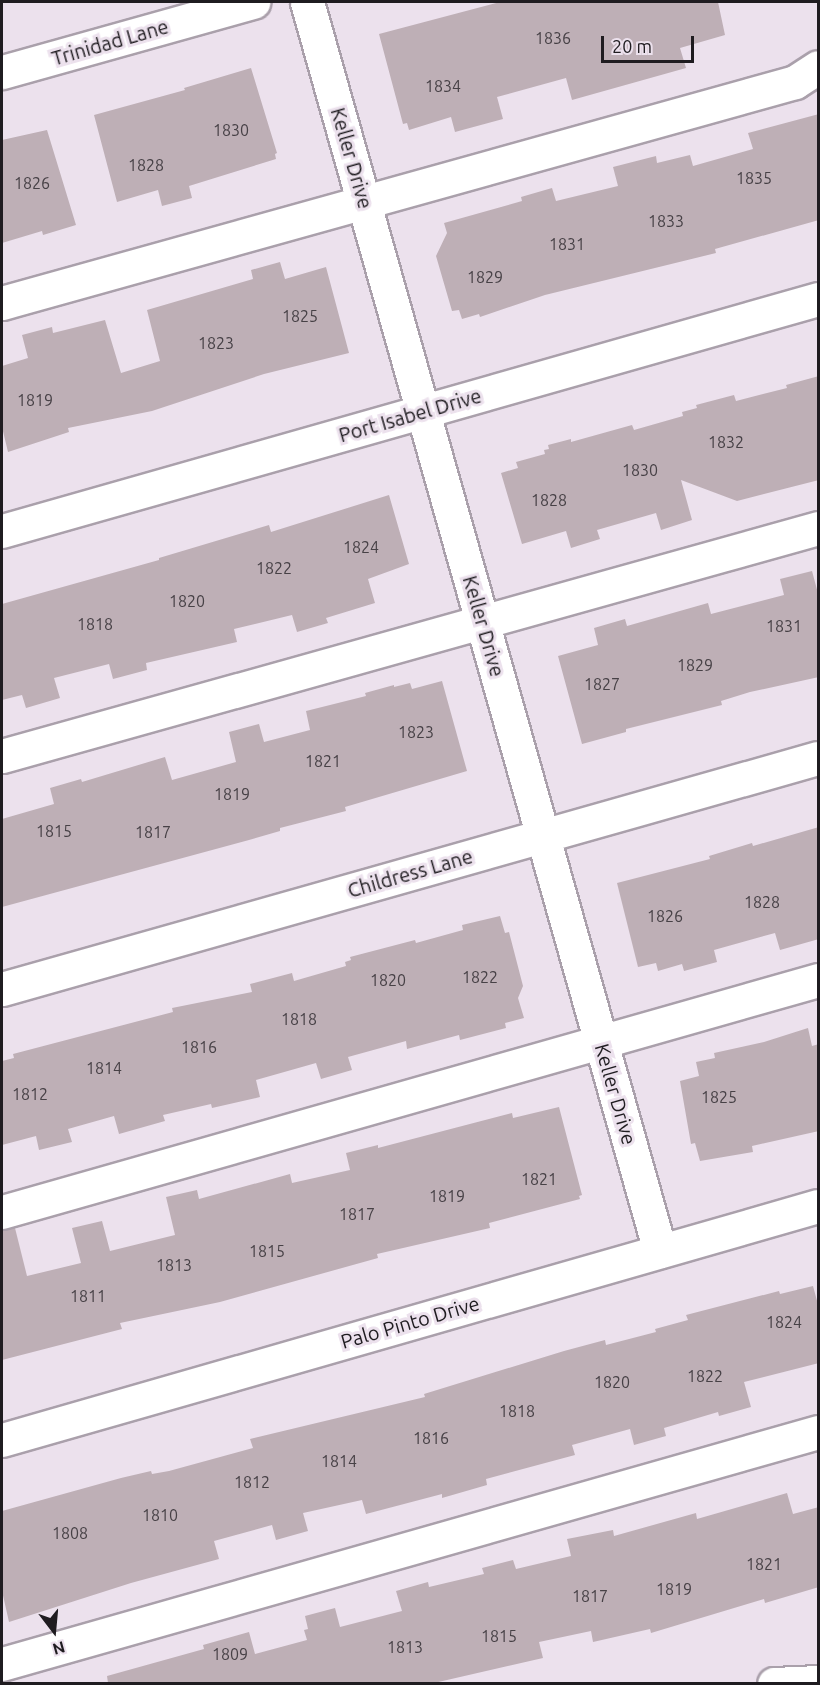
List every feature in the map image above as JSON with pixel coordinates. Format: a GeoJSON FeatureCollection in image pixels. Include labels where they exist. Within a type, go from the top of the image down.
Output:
{"type":"FeatureCollection","features":[{"type":"Feature","properties":{"kind":"street","name":"Trinidad Lane"},"geometry":{"type":"LineString","coordinates":[[2,72],[253,2]]}},
{"type":"Feature","properties":{"kind":"street","name":"Keller Drive"},"geometry":{"type":"LineString","coordinates":[[308,2],[660,1251]]}},
{"type":"Feature","properties":{"kind":"street"},"geometry":{"type":"LineString","coordinates":[[2,303],[795,82],[819,67]]}},
{"type":"Feature","properties":{"kind":"street","name":"Port Isabel Drive"},"geometry":{"type":"LineString","coordinates":[[2,531],[819,299]]}},
{"type":"Feature","properties":{"kind":"street"},"geometry":{"type":"LineString","coordinates":[[2,756],[819,528]]}},
{"type":"Feature","properties":{"kind":"street","name":"Childress Lane"},"geometry":{"type":"LineString","coordinates":[[2,989],[819,758]]}},
{"type":"Feature","properties":{"kind":"street"},"geometry":{"type":"LineString","coordinates":[[2,1212],[819,980]]}},
{"type":"Feature","properties":{"kind":"street","name":"Palo Pinto Drive"},"geometry":{"type":"LineString","coordinates":[[2,1440],[819,1206]]}},
{"type":"Feature","properties":{"kind":"street"},"geometry":{"type":"LineString","coordinates":[[2,1664],[819,1432]]}},
{"type":"Feature","properties":{"kind":"street"},"geometry":{"type":"LineString","coordinates":[[774,1683],[819,1682]]}},
{"type":"Feature","properties":{"kind":"building"},"geometry":{"type":"Polygon","coordinates":[[[500,2],[718,2],[725,35],[680,48],[686,68],[572,100],[566,78],[497,97],[503,119],[455,132],[451,117],[409,130],[407,123],[403,124],[379,34],[500,2]]]}},
{"type":"Feature","properties":{"kind":"building"},"geometry":{"type":"Polygon","coordinates":[[[251,68],[277,153],[275,154],[276,159],[189,186],[192,198],[162,206],[158,190],[117,202],[94,115],[185,90],[184,88],[251,68]]]}},
{"type":"Feature","properties":{"kind":"building"},"geometry":{"type":"Polygon","coordinates":[[[819,114],[819,220],[715,249],[716,253],[545,295],[480,317],[479,314],[462,319],[459,310],[452,311],[436,256],[447,233],[444,223],[522,201],[521,197],[552,188],[556,201],[618,186],[613,167],[656,156],[657,163],[690,155],[693,166],[753,149],[748,133],[819,114]]]}},
{"type":"Feature","properties":{"kind":"building"},"geometry":{"type":"Polygon","coordinates":[[[47,130],[76,225],[43,235],[42,231],[2,243],[2,140],[47,130]]]}},
{"type":"Feature","properties":{"kind":"building"},"geometry":{"type":"Polygon","coordinates":[[[280,262],[285,279],[326,267],[349,353],[264,374],[152,411],[68,428],[69,432],[8,452],[2,427],[2,366],[28,358],[22,335],[52,327],[53,333],[105,320],[121,373],[160,361],[147,310],[253,279],[251,270],[280,262]]]}},
{"type":"Feature","properties":{"kind":"building"},"geometry":{"type":"Polygon","coordinates":[[[819,376],[819,480],[737,501],[681,480],[692,520],[661,530],[656,513],[597,530],[600,539],[571,548],[566,531],[522,544],[501,473],[518,468],[516,462],[545,454],[544,450],[549,449],[548,445],[571,439],[571,442],[632,425],[634,430],[683,416],[682,412],[697,408],[696,405],[734,395],[736,401],[787,388],[786,385],[819,376]]]}},
{"type":"Feature","properties":{"kind":"building"},"geometry":{"type":"Polygon","coordinates":[[[389,495],[409,564],[368,579],[375,603],[326,618],[328,623],[297,632],[292,615],[234,629],[237,642],[146,663],[147,670],[113,679],[109,664],[54,678],[60,698],[26,708],[22,695],[2,700],[2,604],[159,560],[159,558],[269,525],[271,532],[389,495]]]}},
{"type":"Feature","properties":{"kind":"building"},"geometry":{"type":"Polygon","coordinates":[[[812,571],[819,597],[819,677],[750,692],[721,701],[722,705],[626,729],[626,732],[582,744],[558,656],[598,645],[594,628],[625,619],[627,626],[708,603],[711,614],[784,595],[780,579],[812,571]]]}},
{"type":"Feature","properties":{"kind":"building"},"geometry":{"type":"Polygon","coordinates":[[[442,681],[467,771],[345,807],[346,811],[280,828],[280,831],[2,907],[2,819],[54,804],[50,788],[81,779],[82,782],[165,757],[172,780],[236,762],[229,732],[259,724],[264,742],[310,730],[306,711],[366,696],[365,693],[394,685],[394,687],[410,683],[412,689],[442,681]]]}},
{"type":"Feature","properties":{"kind":"building"},"geometry":{"type":"Polygon","coordinates":[[[819,827],[819,939],[780,950],[775,933],[714,950],[717,962],[684,971],[682,964],[658,971],[656,963],[638,967],[617,883],[710,859],[709,856],[752,843],[753,846],[819,827]]]}},
{"type":"Feature","properties":{"kind":"building"},"geometry":{"type":"Polygon","coordinates":[[[500,916],[505,933],[509,932],[523,986],[518,998],[524,1018],[505,1023],[506,1028],[460,1040],[459,1035],[407,1049],[406,1041],[348,1057],[352,1070],[321,1079],[316,1063],[256,1080],[260,1097],[212,1108],[211,1104],[163,1115],[165,1121],[119,1134],[114,1116],[68,1129],[72,1142],[39,1150],[36,1136],[2,1145],[2,1061],[14,1058],[13,1054],[173,1012],[172,1008],[252,992],[250,984],[292,973],[294,981],[346,966],[345,962],[351,960],[350,957],[415,940],[416,943],[463,930],[462,925],[500,916]]]}},
{"type":"Feature","properties":{"kind":"building"},"geometry":{"type":"Polygon","coordinates":[[[808,1028],[812,1046],[819,1044],[819,1131],[752,1146],[753,1152],[700,1161],[695,1143],[691,1144],[680,1081],[699,1076],[696,1062],[715,1058],[714,1053],[764,1042],[808,1028]]]}},
{"type":"Feature","properties":{"kind":"building"},"geometry":{"type":"Polygon","coordinates":[[[559,1107],[582,1195],[579,1196],[580,1199],[489,1223],[490,1228],[377,1254],[378,1258],[220,1302],[120,1323],[122,1329],[2,1360],[2,1230],[15,1228],[27,1276],[81,1263],[72,1228],[102,1221],[110,1251],[175,1235],[166,1197],[197,1190],[199,1199],[290,1174],[292,1183],[350,1170],[346,1153],[378,1145],[378,1148],[512,1113],[513,1118],[559,1107]]]}},
{"type":"Feature","properties":{"kind":"building"},"geometry":{"type":"Polygon","coordinates":[[[813,1286],[819,1308],[819,1363],[744,1382],[751,1407],[719,1416],[718,1412],[664,1428],[666,1436],[634,1445],[630,1429],[572,1445],[575,1455],[486,1479],[487,1485],[442,1498],[442,1494],[366,1514],[362,1500],[303,1513],[308,1531],[276,1540],[272,1525],[214,1541],[219,1559],[131,1583],[9,1622],[2,1591],[2,1511],[121,1478],[151,1471],[152,1474],[169,1471],[253,1448],[250,1439],[425,1397],[424,1394],[564,1351],[605,1340],[606,1345],[656,1332],[655,1329],[688,1320],[686,1315],[779,1291],[780,1294],[813,1286]]]}},
{"type":"Feature","properties":{"kind":"building"},"geometry":{"type":"Polygon","coordinates":[[[787,1493],[793,1514],[819,1507],[819,1587],[765,1603],[764,1599],[651,1633],[650,1629],[593,1642],[591,1631],[539,1642],[543,1658],[434,1683],[108,1683],[107,1676],[204,1649],[203,1645],[249,1632],[255,1654],[307,1640],[304,1630],[308,1629],[305,1616],[335,1608],[340,1627],[402,1611],[396,1591],[428,1582],[429,1587],[484,1574],[482,1568],[513,1560],[516,1569],[571,1556],[567,1539],[613,1530],[614,1536],[696,1513],[697,1519],[787,1493]]]}}]}
